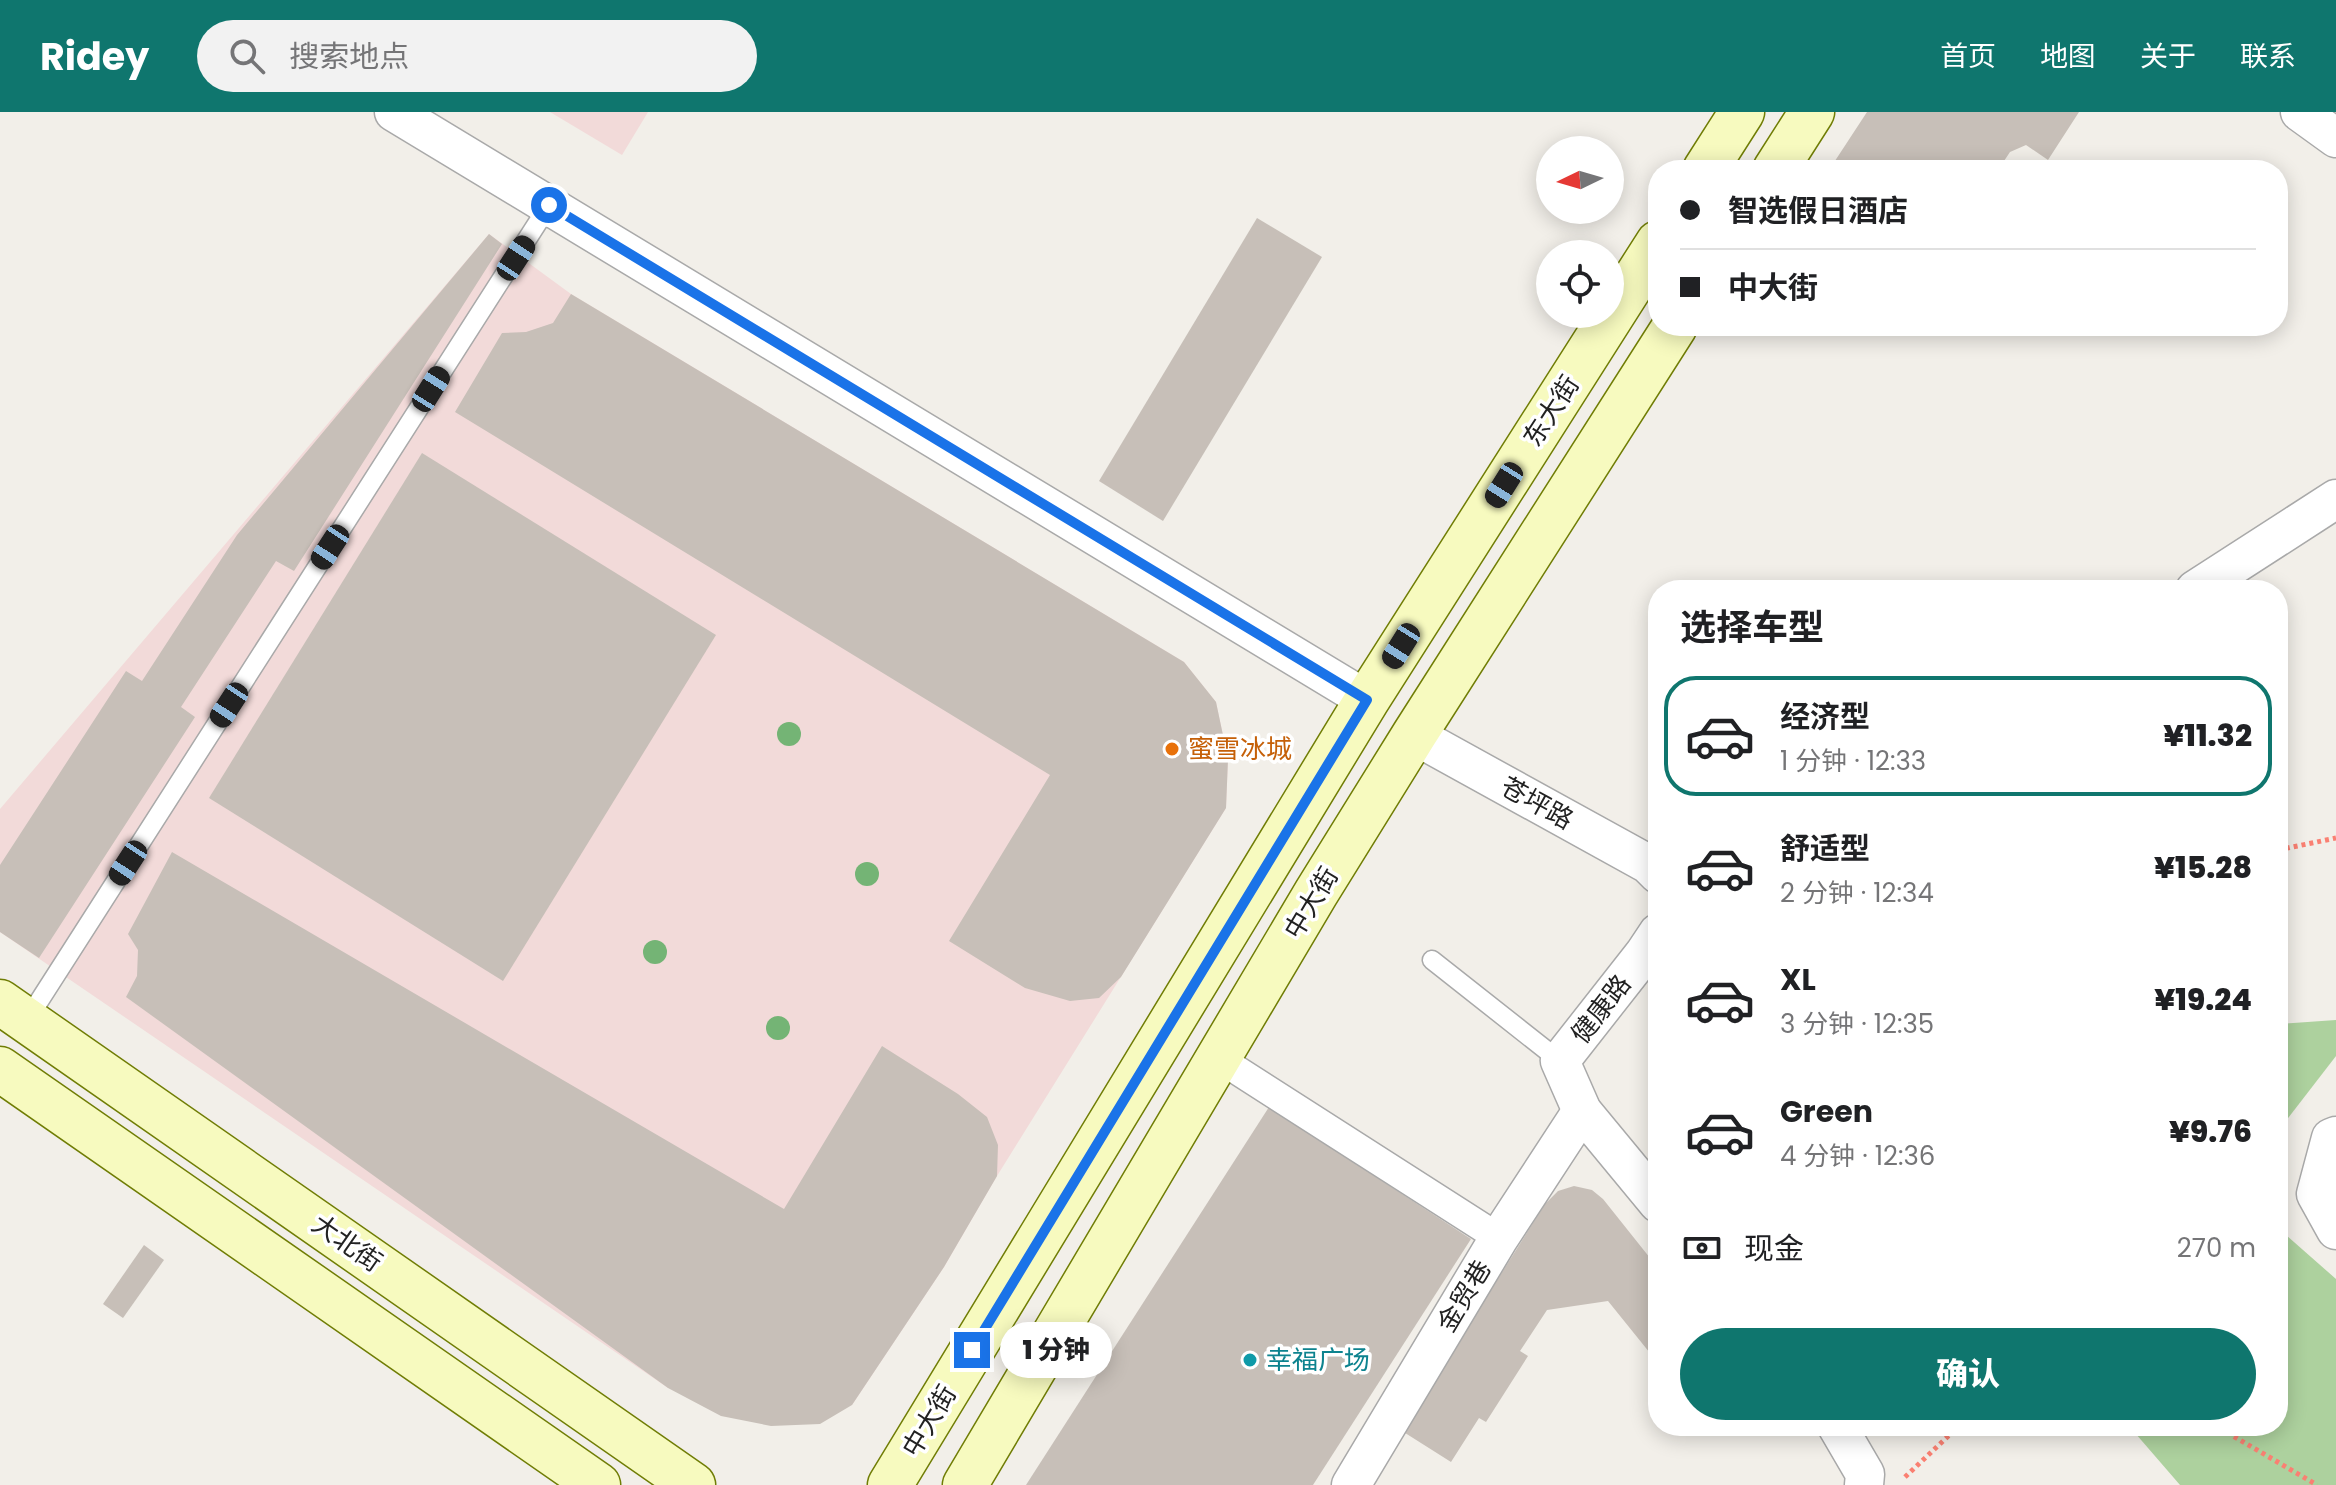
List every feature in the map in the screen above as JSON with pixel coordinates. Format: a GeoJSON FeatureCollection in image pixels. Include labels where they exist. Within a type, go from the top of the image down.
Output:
{"type":"FeatureCollection","features":[{"type":"Feature","properties":{"kind":"main road"},"geometry":{"type":"LineString","coordinates":[[1711,160],[1742,112]]}},
{"type":"Feature","properties":{"kind":"main road"},"geometry":{"type":"LineString","coordinates":[[1781,160],[1812,112]]}},
{"type":"Feature","properties":{"kind":"main road","name":"东大街"},"geometry":{"type":"LineString","coordinates":[[1367,700],[1648,259]]}},
{"type":"Feature","properties":{"kind":"main road"},"geometry":{"type":"LineString","coordinates":[[1414,735],[1669,336]]}},
{"type":"Feature","properties":{"kind":"main road","name":"中大街"},"geometry":{"type":"LineString","coordinates":[[890,1485],[1367,700]]}},
{"type":"Feature","properties":{"kind":"main road","name":"中大街"},"geometry":{"type":"LineString","coordinates":[[965,1485],[1414,735]]}},
{"type":"Feature","properties":{"kind":"main road","name":"大北街"},"geometry":{"type":"LineString","coordinates":[[13,1011],[693,1485]]}},
{"type":"Feature","properties":{"kind":"main road"},"geometry":{"type":"LineString","coordinates":[[0,1069],[598,1485]]}},
{"type":"Feature","properties":{"kind":"street"},"geometry":{"type":"LineString","coordinates":[[394,112],[1367,700]]}},
{"type":"Feature","properties":{"kind":"street"},"geometry":{"type":"LineString","coordinates":[[2300,112],[2336,138]]}},
{"type":"Feature","properties":{"kind":"street"},"geometry":{"type":"LineString","coordinates":[[2210,580],[2336,499]]}},
{"type":"Feature","properties":{"kind":"street","name":"苍坪路"},"geometry":{"type":"LineString","coordinates":[[1414,735],[1648,864]]}},
{"type":"Feature","properties":{"kind":"street","name":"健康路"},"geometry":{"type":"LineString","coordinates":[[1648,948],[1560,1061],[1582,1111],[1648,1191]]}},
{"type":"Feature","properties":{"kind":"street"},"geometry":{"type":"LineString","coordinates":[[1218,1058],[1499,1238]]}},
{"type":"Feature","properties":{"kind":"street","name":"金贸巷"},"geometry":{"type":"LineString","coordinates":[[1351,1485],[1499,1238],[1582,1111]]}},
{"type":"Feature","properties":{"kind":"street"},"geometry":{"type":"LineString","coordinates":[[2336,1136],[2331,1138],[2316,1194],[2336,1230]]}},
{"type":"Feature","properties":{"kind":"street"},"geometry":{"type":"LineString","coordinates":[[1842,1436],[1865,1480]]}},
{"type":"Feature","properties":{"kind":"lane"},"geometry":{"type":"LineString","coordinates":[[13,1011],[549,205]]}},
{"type":"Feature","properties":{"kind":"lane"},"geometry":{"type":"LineString","coordinates":[[1432,960],[1560,1061]]}},
{"type":"Feature","properties":{"kind":"path"},"geometry":{"type":"LineString","coordinates":[[2288,848],[2336,838]]}},
{"type":"Feature","properties":{"kind":"path"},"geometry":{"type":"LineString","coordinates":[[1865,1480],[1902,1480],[1948,1436]]}},
{"type":"Feature","properties":{"kind":"path"},"geometry":{"type":"LineString","coordinates":[[2233,1436],[2317,1485]]}},
{"type":"Feature","properties":{"kind":"shaded area"},"geometry":{"type":"Polygon","coordinates":[[[550,112],[648,112],[622,155],[550,112]]]}},
{"type":"Feature","properties":{"kind":"shaded area"},"geometry":{"type":"Polygon","coordinates":[[[489,234],[571,294],[1184,662],[1216,702],[1228,759],[1226,808],[997,1176],[944,1267],[852,1405],[668,1388],[0,932],[0,809],[489,234]]]}},
{"type":"Feature","properties":{"kind":"green space"},"geometry":{"type":"Polygon","coordinates":[[[2336,1020],[2336,1056],[2288,1118],[2288,1023],[2336,1020]]]}},
{"type":"Feature","properties":{"kind":"green space"},"geometry":{"type":"Polygon","coordinates":[[[2288,1237],[2336,1279],[2336,1485],[2180,1485],[2138,1436],[2288,1436],[2288,1237]]]}},
{"type":"Feature","properties":{"kind":"building"},"geometry":{"type":"Polygon","coordinates":[[[1867,112],[2079,112],[2048,160],[2026,145],[2010,152],[2005,160],[1836,160],[1867,112]]]}},
{"type":"Feature","properties":{"kind":"building"},"geometry":{"type":"Polygon","coordinates":[[[1257,218],[1322,257],[1163,521],[1099,481],[1257,218]]]}},
{"type":"Feature","properties":{"kind":"building"},"geometry":{"type":"Polygon","coordinates":[[[489,234],[502,244],[294,571],[276,561],[181,707],[195,717],[39,958],[0,932],[0,865],[126,671],[142,681],[237,535],[489,234]]]}},
{"type":"Feature","properties":{"kind":"building"},"geometry":{"type":"Polygon","coordinates":[[[571,294],[1184,662],[1216,702],[1228,759],[1226,808],[1121,977],[1099,998],[1070,1001],[1025,988],[949,941],[1050,775],[455,412],[502,333],[526,332],[553,323],[571,294]]]}},
{"type":"Feature","properties":{"kind":"building"},"geometry":{"type":"Polygon","coordinates":[[[422,453],[716,635],[503,981],[209,798],[422,453]]]}},
{"type":"Feature","properties":{"kind":"building"},"geometry":{"type":"Polygon","coordinates":[[[172,852],[784,1209],[882,1046],[958,1094],[987,1117],[998,1145],[997,1176],[944,1267],[852,1405],[820,1424],[771,1426],[721,1416],[668,1388],[126,997],[137,976],[138,950],[128,934],[172,852]]]}},
{"type":"Feature","properties":{"kind":"building","name":"幸福广场"},"geometry":{"type":"Polygon","coordinates":[[[1269,1107],[1471,1239],[1313,1485],[1026,1485],[1269,1107]]]}},
{"type":"Feature","properties":{"kind":"building"},"geometry":{"type":"Polygon","coordinates":[[[1574,1186],[1592,1190],[1603,1199],[1648,1255],[1648,1351],[1608,1301],[1547,1310],[1520,1351],[1528,1356],[1486,1422],[1479,1418],[1451,1462],[1402,1431],[1545,1204],[1558,1191],[1574,1186]]]}},
{"type":"Feature","properties":{"kind":"building"},"geometry":{"type":"Polygon","coordinates":[[[144,1245],[164,1260],[123,1318],[103,1304],[144,1245]]]}},
{"type":"Feature","properties":{"kind":"place","name":"蜜雪冰城"},"geometry":{"type":"Point","coordinates":[1172,749]}},
{"type":"Feature","properties":{"kind":"place","name":"幸福广场"},"geometry":{"type":"Point","coordinates":[1250,1360]}},
{"type":"Feature","properties":{"kind":"route"},"geometry":{"type":"LineString","coordinates":[[549,205],[1367,700],[972,1350]]}}]}
